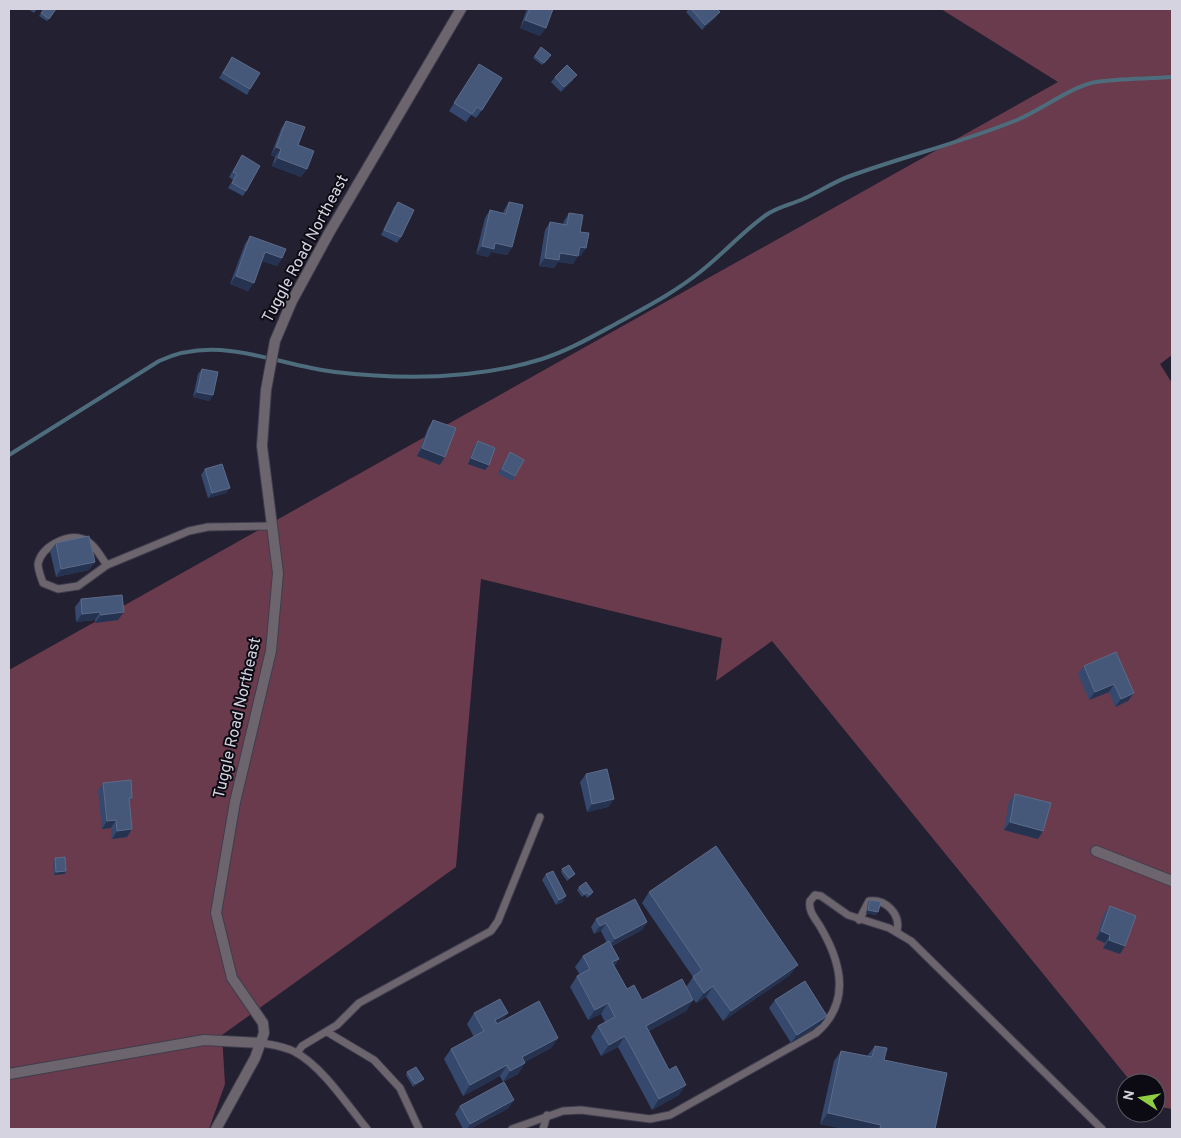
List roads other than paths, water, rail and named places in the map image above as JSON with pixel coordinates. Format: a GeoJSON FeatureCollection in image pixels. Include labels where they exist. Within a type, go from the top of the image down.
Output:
{"type":"FeatureCollection","features":[{"type":"Feature","properties":{"kind":"street","name":"Tuggle Road Northeast"},"geometry":{"type":"LineString","coordinates":[[216,1129],[261,1043],[263,1023],[232,978],[216,913],[234,802],[271,651],[278,573],[262,446],[266,390],[275,341],[292,301],[328,233],[461,9]]}},
{"type":"Feature","properties":{"kind":"street"},"geometry":{"type":"LineString","coordinates":[[1096,851],[1172,881]]}},
{"type":"Feature","properties":{"kind":"street"},"geometry":{"type":"LineString","coordinates":[[9,1074],[204,1040],[261,1043]]}},
{"type":"Feature","properties":{"kind":"lane"},"geometry":{"type":"LineString","coordinates":[[107,565],[91,544],[76,537],[66,539],[48,548],[41,556],[38,565],[42,583],[48,587],[68,589],[86,582],[107,565],[189,531],[208,527],[272,526]]}},
{"type":"Feature","properties":{"kind":"lane"},"geometry":{"type":"LineString","coordinates":[[296,1053],[302,1046],[327,1032],[359,1003],[491,931],[498,922],[540,817]]}},
{"type":"Feature","properties":{"kind":"lane"},"geometry":{"type":"LineString","coordinates":[[512,1129],[547,1115],[563,1111],[581,1110],[650,1119],[670,1115],[816,1033],[828,1021],[837,1006],[840,986],[836,964],[824,932],[811,912],[810,901],[813,896],[821,896],[845,914],[897,931],[911,941],[934,961],[1102,1129]]}},
{"type":"Feature","properties":{"kind":"lane"},"geometry":{"type":"LineString","coordinates":[[859,920],[869,901],[882,903],[892,909],[898,921],[897,931]]}},
{"type":"Feature","properties":{"kind":"lane"},"geometry":{"type":"LineString","coordinates":[[327,1032],[374,1060],[400,1088],[419,1129]]}},
{"type":"Feature","properties":{"kind":"lane"},"geometry":{"type":"LineString","coordinates":[[261,1043],[287,1048],[296,1053],[325,1079],[368,1129]]}},
{"type":"Feature","properties":{"kind":"lane"},"geometry":{"type":"LineString","coordinates":[[543,1129],[547,1115]]}},
{"type":"Feature","properties":{"kind":"waterway"},"geometry":{"type":"LineString","coordinates":[[9,455],[159,361],[181,353],[225,350],[335,372],[413,377],[492,371],[542,359],[582,342],[661,298],[700,272],[766,215],[844,178],[1017,120],[1087,84],[1114,80],[1172,77]]}}]}
